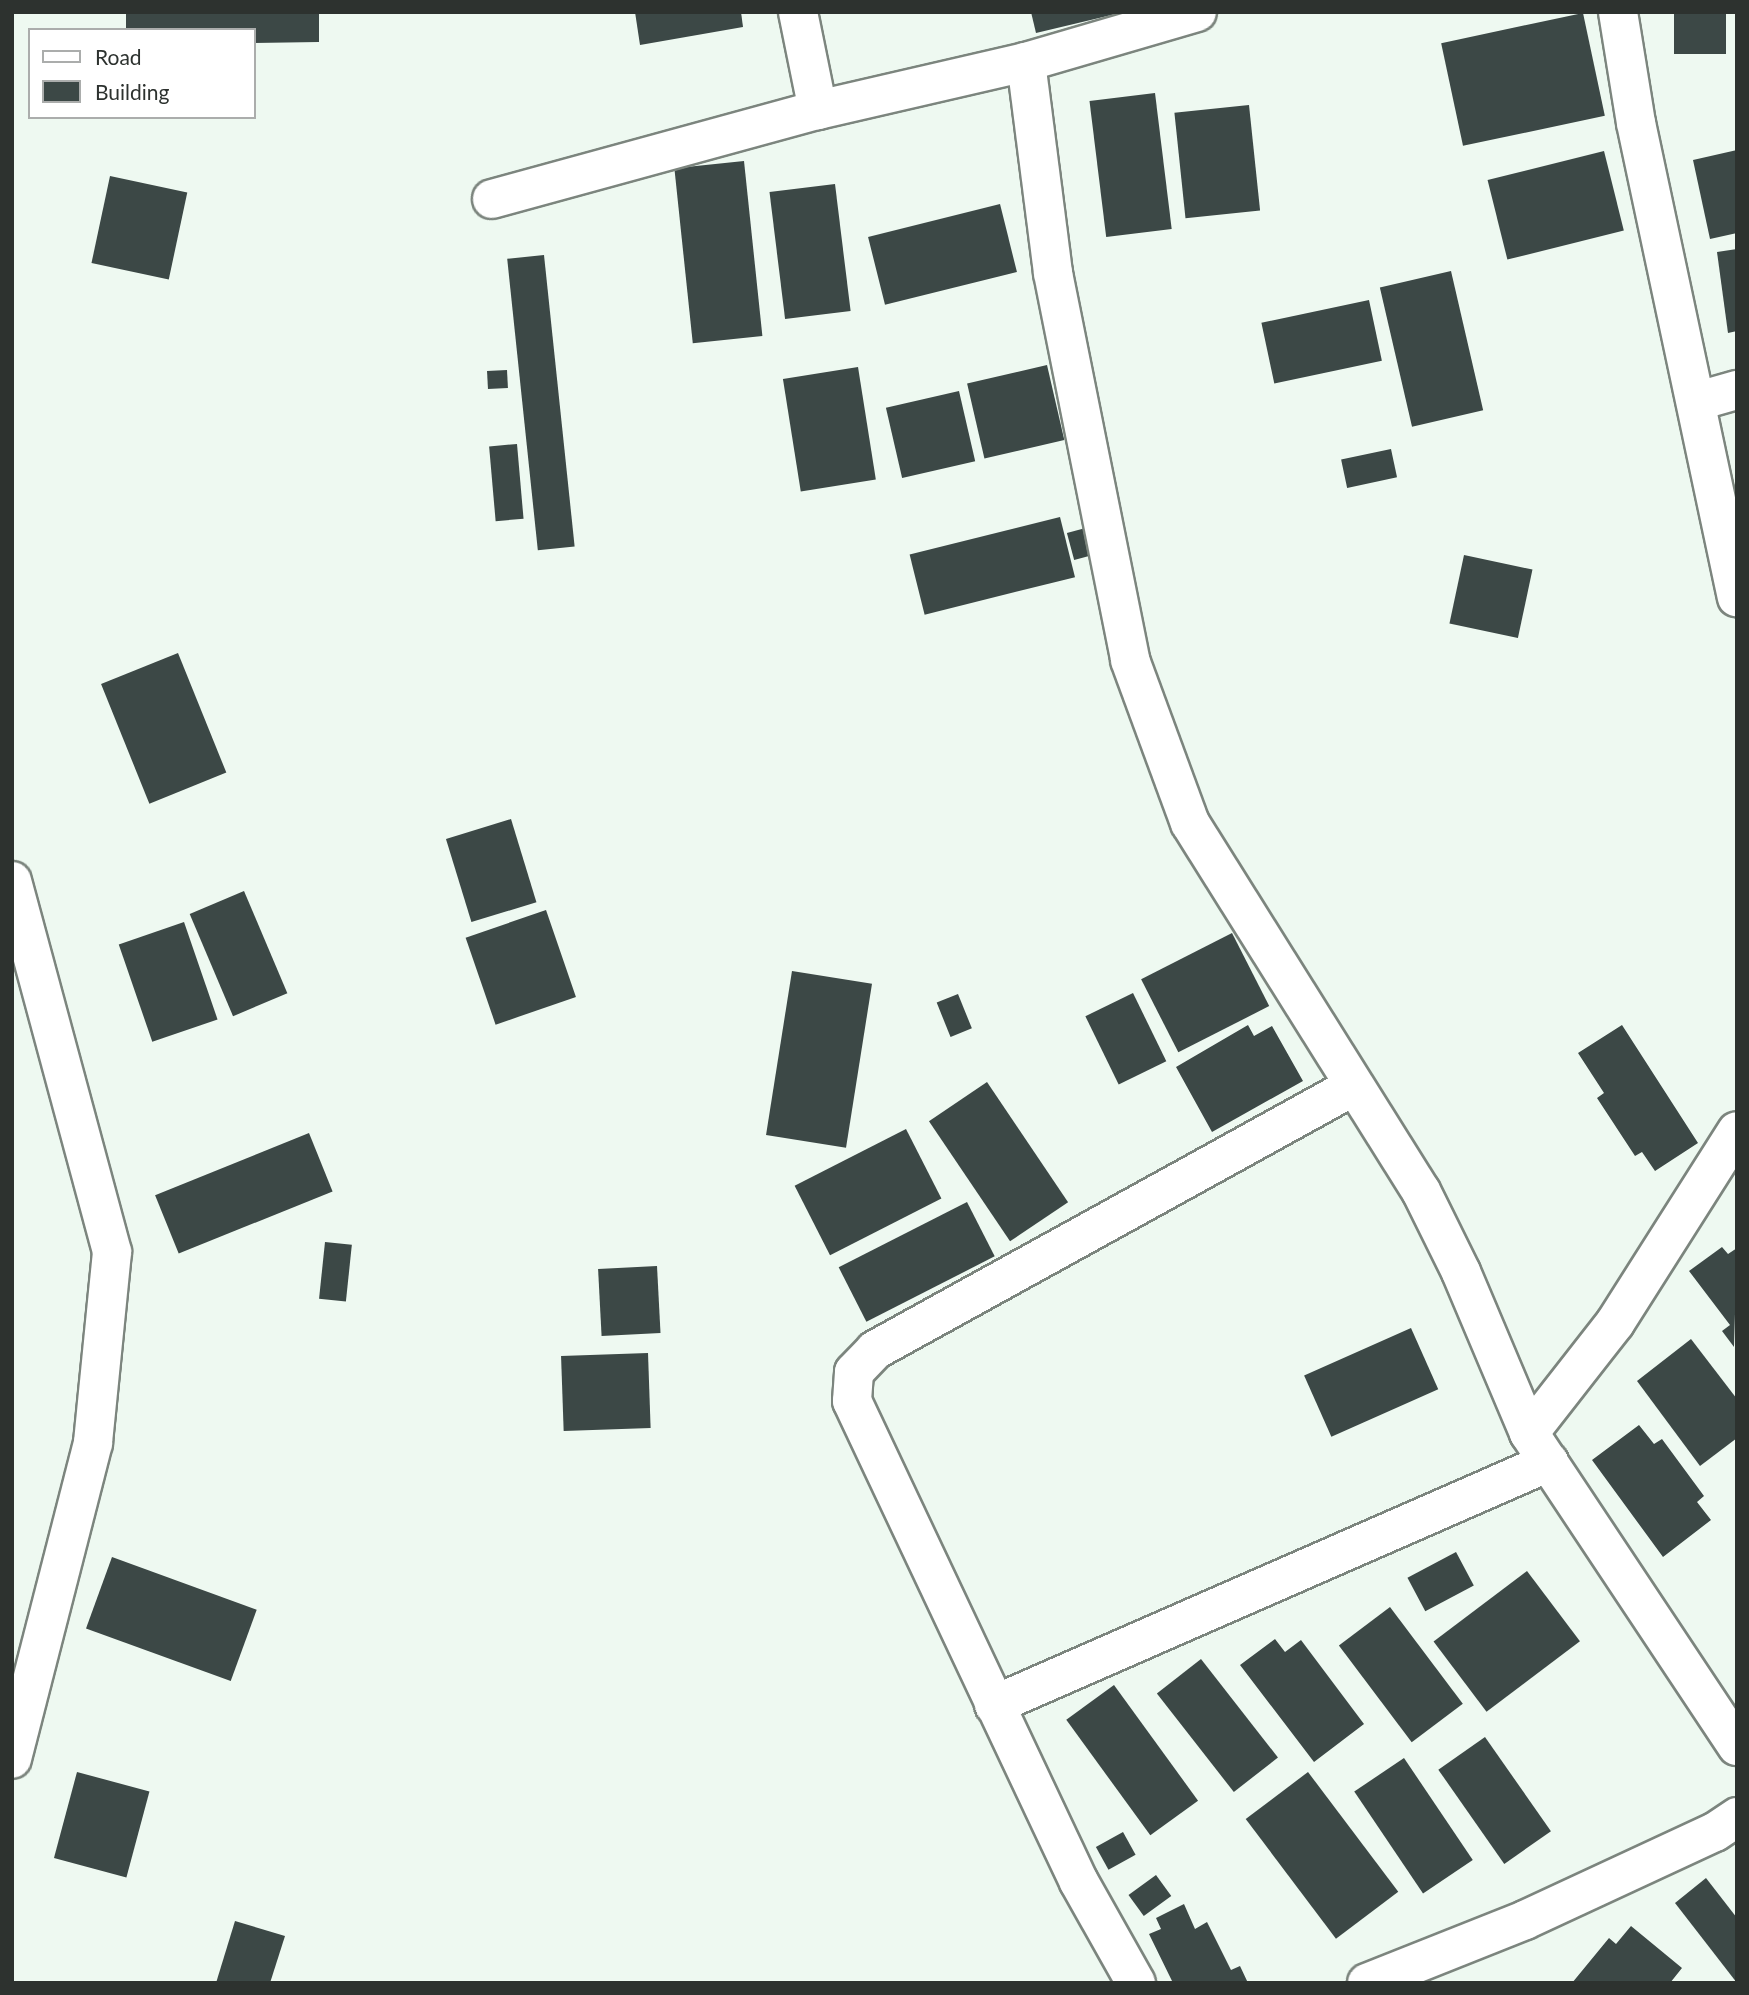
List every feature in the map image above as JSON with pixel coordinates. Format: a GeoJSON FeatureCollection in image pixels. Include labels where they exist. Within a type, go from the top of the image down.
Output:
{"type":"FeatureCollection","features":[{"type":"Feature","properties":{"kind":"street"},"geometry":{"type":"LineString","coordinates":[[798,12],[818,110]]}},
{"type":"Feature","properties":{"kind":"street"},"geometry":{"type":"LineString","coordinates":[[492,200],[818,110],[1026,61],[1197,12]]}},
{"type":"Feature","properties":{"kind":"street"},"geometry":{"type":"LineString","coordinates":[[1618,12],[1636,123],[1698,401],[1737,597]]}},
{"type":"Feature","properties":{"kind":"street"},"geometry":{"type":"LineString","coordinates":[[1026,61],[1053,273],[1130,660],[1190,823],[1352,1087],[1420,1191],[1461,1272],[1539,1447],[1737,1746]]}},
{"type":"Feature","properties":{"kind":"street"},"geometry":{"type":"LineString","coordinates":[[1698,401],[1737,390]]}},
{"type":"Feature","properties":{"kind":"street"},"geometry":{"type":"LineString","coordinates":[[12,881],[112,1252],[93,1443],[12,1759]]}},
{"type":"Feature","properties":{"kind":"street"},"geometry":{"type":"LineString","coordinates":[[1136,1983],[1079,1882],[852,1401],[855,1372],[875,1350],[1352,1087]]}},
{"type":"Feature","properties":{"kind":"street"},"geometry":{"type":"LineString","coordinates":[[994,1704],[1539,1447],[1737,1131]]}},
{"type":"Feature","properties":{"kind":"street"},"geometry":{"type":"LineString","coordinates":[[1367,1983],[1525,1920],[1715,1832],[1737,1817]]}},
{"type":"Feature","properties":{"kind":"building"},"geometry":{"type":"Polygon","coordinates":[[[126,12],[319,12],[319,42],[256,43],[256,28],[126,28],[126,12]]]}},
{"type":"Feature","properties":{"kind":"building"},"geometry":{"type":"Polygon","coordinates":[[[635,12],[741,12],[743,27],[640,45],[635,12]]]}},
{"type":"Feature","properties":{"kind":"building"},"geometry":{"type":"Polygon","coordinates":[[[1031,12],[1120,12],[1120,13],[1036,33],[1031,12]]]}},
{"type":"Feature","properties":{"kind":"building"},"geometry":{"type":"Polygon","coordinates":[[[1674,12],[1726,12],[1726,54],[1674,54],[1674,12]]]}},
{"type":"Feature","properties":{"kind":"building"},"geometry":{"type":"Polygon","coordinates":[[[1583,13],[1605,116],[1463,146],[1441,43],[1583,13]]]}},
{"type":"Feature","properties":{"kind":"building"},"geometry":{"type":"Polygon","coordinates":[[[1155,93],[1172,229],[1106,237],[1089,101],[1155,93]]]}},
{"type":"Feature","properties":{"kind":"building"},"geometry":{"type":"Polygon","coordinates":[[[1249,105],[1260,210],[1185,218],[1174,113],[1249,105]]]}},
{"type":"Feature","properties":{"kind":"building"},"geometry":{"type":"Polygon","coordinates":[[[1737,150],[1737,233],[1710,239],[1693,160],[1737,150]]]}},
{"type":"Feature","properties":{"kind":"building"},"geometry":{"type":"Polygon","coordinates":[[[1604,151],[1624,231],[1507,260],[1488,180],[1604,151]]]}},
{"type":"Feature","properties":{"kind":"building"},"geometry":{"type":"Polygon","coordinates":[[[744,161],[762,336],[693,343],[674,168],[744,161]]]}},
{"type":"Feature","properties":{"kind":"building"},"geometry":{"type":"Polygon","coordinates":[[[110,176],[187,192],[169,279],[91,263],[110,176]]]}},
{"type":"Feature","properties":{"kind":"building"},"geometry":{"type":"Polygon","coordinates":[[[835,184],[851,311],[785,319],[769,192],[835,184]]]}},
{"type":"Feature","properties":{"kind":"building"},"geometry":{"type":"Polygon","coordinates":[[[1000,204],[1017,272],[885,305],[868,237],[1000,204]]]}},
{"type":"Feature","properties":{"kind":"building"},"geometry":{"type":"Polygon","coordinates":[[[1737,249],[1737,331],[1728,333],[1717,252],[1737,249]]]}},
{"type":"Feature","properties":{"kind":"building"},"geometry":{"type":"Polygon","coordinates":[[[544,255],[575,546],[538,550],[507,259],[544,255]]]}},
{"type":"Feature","properties":{"kind":"building"},"geometry":{"type":"Polygon","coordinates":[[[1451,271],[1483,410],[1412,427],[1380,287],[1451,271]]]}},
{"type":"Feature","properties":{"kind":"building"},"geometry":{"type":"Polygon","coordinates":[[[1369,300],[1382,361],[1274,384],[1261,323],[1369,300]]]}},
{"type":"Feature","properties":{"kind":"building"},"geometry":{"type":"Polygon","coordinates":[[[1047,365],[1064,440],[984,458],[967,383],[1047,365]]]}},
{"type":"Feature","properties":{"kind":"building"},"geometry":{"type":"Polygon","coordinates":[[[858,367],[876,480],[801,491],[783,379],[858,367]]]}},
{"type":"Feature","properties":{"kind":"building"},"geometry":{"type":"Polygon","coordinates":[[[507,370],[508,388],[488,389],[487,371],[507,370]]]}},
{"type":"Feature","properties":{"kind":"building"},"geometry":{"type":"Polygon","coordinates":[[[959,391],[975,461],[902,478],[886,408],[959,391]]]}},
{"type":"Feature","properties":{"kind":"building"},"geometry":{"type":"Polygon","coordinates":[[[517,444],[524,519],[496,521],[489,446],[517,444]]]}},
{"type":"Feature","properties":{"kind":"building"},"geometry":{"type":"Polygon","coordinates":[[[1391,449],[1397,477],[1347,488],[1341,460],[1391,449]]]}},
{"type":"Feature","properties":{"kind":"building"},"geometry":{"type":"Polygon","coordinates":[[[1060,517],[1075,577],[925,615],[910,554],[1060,517]]]}},
{"type":"Feature","properties":{"kind":"building"},"geometry":{"type":"Polygon","coordinates":[[[1093,526],[1100,553],[1074,560],[1067,533],[1093,526]]]}},
{"type":"Feature","properties":{"kind":"building"},"geometry":{"type":"Polygon","coordinates":[[[1464,555],[1532,570],[1518,638],[1449,623],[1464,555]]]}},
{"type":"Feature","properties":{"kind":"building"},"geometry":{"type":"Polygon","coordinates":[[[178,653],[226,773],[149,804],[101,684],[178,653]]]}},
{"type":"Feature","properties":{"kind":"building"},"geometry":{"type":"Polygon","coordinates":[[[511,819],[536,902],[471,922],[446,839],[511,819]]]}},
{"type":"Feature","properties":{"kind":"building"},"geometry":{"type":"Polygon","coordinates":[[[244,891],[287,993],[233,1016],[190,914],[244,891]]]}},
{"type":"Feature","properties":{"kind":"building"},"geometry":{"type":"Polygon","coordinates":[[[546,910],[576,997],[496,1025],[466,938],[546,910]]]}},
{"type":"Feature","properties":{"kind":"building"},"geometry":{"type":"Polygon","coordinates":[[[184,922],[218,1019],[152,1042],[119,944],[184,922]]]}},
{"type":"Feature","properties":{"kind":"building"},"geometry":{"type":"Polygon","coordinates":[[[1232,933],[1269,1006],[1178,1052],[1141,979],[1232,933]]]}},
{"type":"Feature","properties":{"kind":"building"},"geometry":{"type":"Polygon","coordinates":[[[792,971],[872,984],[846,1148],[766,1135],[792,971]]]}},
{"type":"Feature","properties":{"kind":"building"},"geometry":{"type":"Polygon","coordinates":[[[1133,993],[1166,1061],[1119,1085],[1085,1016],[1133,993]]]}},
{"type":"Feature","properties":{"kind":"building"},"geometry":{"type":"Polygon","coordinates":[[[958,994],[972,1028],[951,1037],[937,1003],[958,994]]]}},
{"type":"Feature","properties":{"kind":"building"},"geometry":{"type":"Polygon","coordinates":[[[1248,1025],[1254,1036],[1272,1026],[1303,1081],[1212,1132],[1176,1067],[1248,1025]]]}},
{"type":"Feature","properties":{"kind":"building"},"geometry":{"type":"Polygon","coordinates":[[[1622,1025],[1698,1143],[1655,1171],[1642,1152],[1635,1156],[1597,1098],[1604,1093],[1578,1053],[1622,1025]]]}},
{"type":"Feature","properties":{"kind":"building"},"geometry":{"type":"Polygon","coordinates":[[[987,1082],[1068,1202],[1010,1241],[929,1121],[987,1082]]]}},
{"type":"Feature","properties":{"kind":"building"},"geometry":{"type":"Polygon","coordinates":[[[906,1129],[941,1198],[830,1255],[795,1186],[906,1129]]]}},
{"type":"Feature","properties":{"kind":"building"},"geometry":{"type":"Polygon","coordinates":[[[309,1133],[333,1191],[179,1254],[155,1195],[309,1133]]]}},
{"type":"Feature","properties":{"kind":"building"},"geometry":{"type":"Polygon","coordinates":[[[967,1202],[995,1256],[866,1322],[839,1267],[967,1202]]]}},
{"type":"Feature","properties":{"kind":"building"},"geometry":{"type":"Polygon","coordinates":[[[325,1242],[352,1245],[346,1302],[319,1299],[325,1242]]]}},
{"type":"Feature","properties":{"kind":"building"},"geometry":{"type":"Polygon","coordinates":[[[1722,1247],[1728,1254],[1737,1248],[1734,1347],[1722,1331],[1730,1325],[1689,1271],[1722,1247]]]}},
{"type":"Feature","properties":{"kind":"building"},"geometry":{"type":"Polygon","coordinates":[[[657,1266],[661,1333],[602,1336],[598,1269],[657,1266]]]}},
{"type":"Feature","properties":{"kind":"building"},"geometry":{"type":"Polygon","coordinates":[[[1411,1328],[1438,1389],[1331,1437],[1304,1376],[1411,1328]]]}},
{"type":"Feature","properties":{"kind":"building"},"geometry":{"type":"Polygon","coordinates":[[[1691,1339],[1737,1399],[1737,1438],[1700,1466],[1637,1381],[1691,1339]]]}},
{"type":"Feature","properties":{"kind":"building"},"geometry":{"type":"Polygon","coordinates":[[[648,1353],[651,1428],[564,1431],[561,1356],[648,1353]]]}},
{"type":"Feature","properties":{"kind":"building"},"geometry":{"type":"Polygon","coordinates":[[[1639,1425],[1654,1444],[1662,1439],[1704,1496],[1697,1502],[1711,1520],[1663,1557],[1592,1460],[1639,1425]]]}},
{"type":"Feature","properties":{"kind":"building"},"geometry":{"type":"Polygon","coordinates":[[[1456,1552],[1474,1586],[1425,1611],[1407,1578],[1456,1552]]]}},
{"type":"Feature","properties":{"kind":"building"},"geometry":{"type":"Polygon","coordinates":[[[112,1557],[257,1610],[231,1681],[86,1628],[112,1557]]]}},
{"type":"Feature","properties":{"kind":"building"},"geometry":{"type":"Polygon","coordinates":[[[1527,1571],[1580,1641],[1487,1712],[1434,1641],[1527,1571]]]}},
{"type":"Feature","properties":{"kind":"building"},"geometry":{"type":"Polygon","coordinates":[[[1390,1607],[1463,1704],[1412,1742],[1339,1646],[1390,1607]]]}},
{"type":"Feature","properties":{"kind":"building"},"geometry":{"type":"Polygon","coordinates":[[[1275,1639],[1285,1652],[1301,1640],[1364,1724],[1314,1762],[1240,1665],[1275,1639]]]}},
{"type":"Feature","properties":{"kind":"building"},"geometry":{"type":"Polygon","coordinates":[[[1201,1659],[1278,1758],[1234,1792],[1157,1693],[1201,1659]]]}},
{"type":"Feature","properties":{"kind":"building"},"geometry":{"type":"Polygon","coordinates":[[[1114,1685],[1198,1801],[1150,1835],[1066,1720],[1114,1685]]]}},
{"type":"Feature","properties":{"kind":"building"},"geometry":{"type":"Polygon","coordinates":[[[1485,1737],[1551,1831],[1504,1864],[1438,1770],[1485,1737]]]}},
{"type":"Feature","properties":{"kind":"building"},"geometry":{"type":"Polygon","coordinates":[[[1404,1758],[1473,1860],[1423,1894],[1354,1792],[1404,1758]]]}},
{"type":"Feature","properties":{"kind":"building"},"geometry":{"type":"Polygon","coordinates":[[[77,1772],[149,1791],[126,1877],[54,1858],[77,1772]]]}},
{"type":"Feature","properties":{"kind":"building"},"geometry":{"type":"Polygon","coordinates":[[[1308,1772],[1398,1892],[1336,1939],[1246,1819],[1308,1772]]]}},
{"type":"Feature","properties":{"kind":"building"},"geometry":{"type":"Polygon","coordinates":[[[1123,1832],[1136,1855],[1108,1870],[1096,1847],[1123,1832]]]}},
{"type":"Feature","properties":{"kind":"building"},"geometry":{"type":"Polygon","coordinates":[[[1156,1875],[1171,1896],[1144,1916],[1128,1895],[1156,1875]]]}},
{"type":"Feature","properties":{"kind":"building"},"geometry":{"type":"Polygon","coordinates":[[[1706,1878],[1737,1918],[1737,1983],[1675,1903],[1706,1878]]]}},
{"type":"Feature","properties":{"kind":"building"},"geometry":{"type":"Polygon","coordinates":[[[1184,1904],[1195,1929],[1207,1922],[1231,1970],[1240,1966],[1248,1983],[1173,1983],[1149,1934],[1161,1929],[1156,1918],[1184,1904]]]}},
{"type":"Feature","properties":{"kind":"building"},"geometry":{"type":"Polygon","coordinates":[[[235,1921],[285,1936],[270,1983],[216,1983],[235,1921]]]}},
{"type":"Feature","properties":{"kind":"building"},"geometry":{"type":"Polygon","coordinates":[[[1631,1926],[1682,1968],[1670,1983],[1572,1983],[1609,1938],[1616,1944],[1631,1926]]]}}]}
